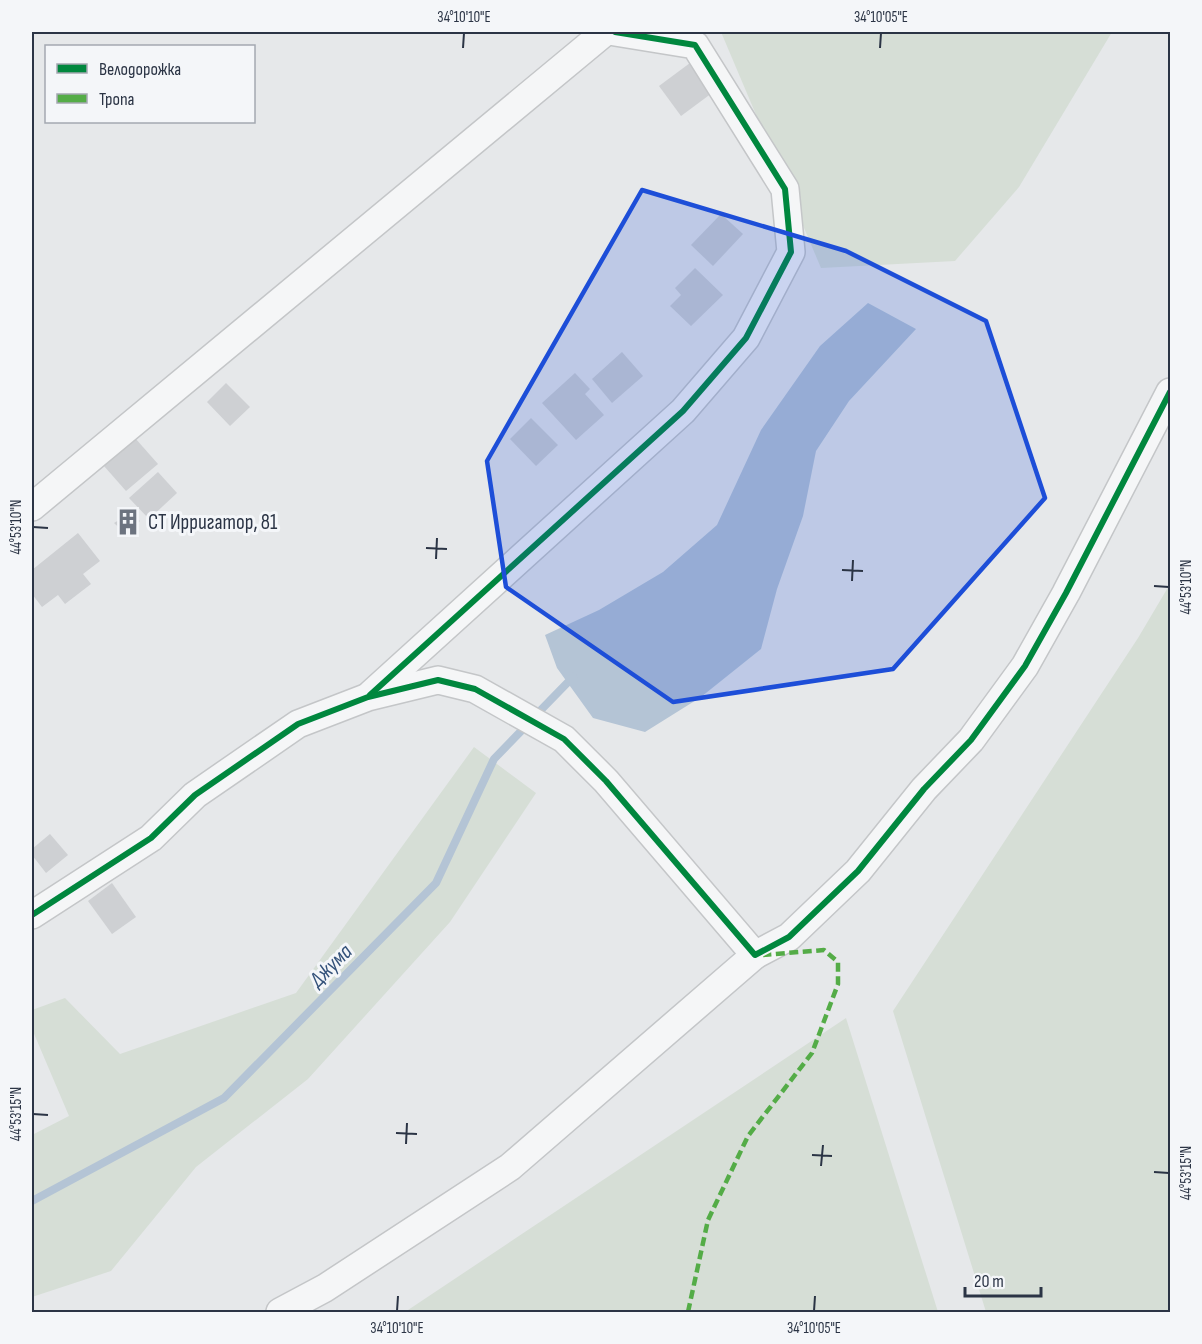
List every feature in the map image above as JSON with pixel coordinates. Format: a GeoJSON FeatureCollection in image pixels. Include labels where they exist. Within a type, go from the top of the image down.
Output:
{"type":"FeatureCollection","features":[{"type":"Feature","properties":{"kind":"street"},"geometry":{"type":"LineString","coordinates":[[32,507],[605,32]]}},
{"type":"Feature","properties":{"kind":"street"},"geometry":{"type":"LineString","coordinates":[[368,697],[682,411],[746,338],[791,252],[784,189],[695,45],[615,32]]}},
{"type":"Feature","properties":{"kind":"street"},"geometry":{"type":"LineString","coordinates":[[280,1312],[325,1288],[510,1167],[755,955],[789,937],[858,871],[924,789],[971,740],[1030,657],[1170,392]]}},
{"type":"Feature","properties":{"kind":"street"},"geometry":{"type":"LineString","coordinates":[[32,915],[62,893],[151,838],[195,795],[298,724],[368,697],[438,680],[475,689],[564,739],[606,781],[755,955]]}},
{"type":"Feature","properties":{"kind":"highlighted area"},"geometry":{"type":"Polygon","coordinates":[[[642,190],[846,251],[986,321],[1045,498],[893,669],[673,702],[506,587],[487,461],[642,190]]]}},
{"type":"Feature","properties":{"kind":"shaded area"},"geometry":{"type":"Polygon","coordinates":[[[721,32],[1112,32],[1019,187],[955,261],[821,268],[721,32]]]}},
{"type":"Feature","properties":{"kind":"shaded area"},"geometry":{"type":"Polygon","coordinates":[[[1170,584],[1170,1312],[986,1312],[893,1011],[1138,638],[1170,584]]]}},
{"type":"Feature","properties":{"kind":"shaded area"},"geometry":{"type":"Polygon","coordinates":[[[474,747],[536,793],[450,922],[308,1079],[196,1167],[111,1271],[32,1297],[32,1135],[69,1116],[32,1029],[32,1010],[65,998],[120,1054],[296,993],[474,747]]]}},
{"type":"Feature","properties":{"kind":"shaded area"},"geometry":{"type":"Polygon","coordinates":[[[846,1018],[938,1312],[405,1312],[846,1018]]]}},
{"type":"Feature","properties":{"kind":"water"},"geometry":{"type":"Polygon","coordinates":[[[868,303],[916,329],[849,401],[816,451],[803,516],[777,589],[761,649],[701,697],[645,732],[593,718],[557,668],[545,635],[599,610],[663,572],[717,525],[761,430],[820,346],[868,303]]]}},
{"type":"Feature","properties":{"kind":"building"},"geometry":{"type":"Polygon","coordinates":[[[690,63],[712,93],[681,116],[659,86],[690,63]]]}},
{"type":"Feature","properties":{"kind":"building"},"geometry":{"type":"Polygon","coordinates":[[[721,214],[743,234],[713,266],[691,245],[721,214]]]}},
{"type":"Feature","properties":{"kind":"building"},"geometry":{"type":"Polygon","coordinates":[[[695,268],[723,295],[691,326],[670,306],[681,295],[675,288],[695,268]]]}},
{"type":"Feature","properties":{"kind":"building"},"geometry":{"type":"Polygon","coordinates":[[[622,352],[643,376],[612,403],[592,379],[622,352]]]}},
{"type":"Feature","properties":{"kind":"building"},"geometry":{"type":"Polygon","coordinates":[[[575,373],[590,389],[585,394],[604,415],[576,440],[542,403],[575,373]]]}},
{"type":"Feature","properties":{"kind":"building"},"geometry":{"type":"Polygon","coordinates":[[[226,383],[250,407],[230,426],[207,402],[226,383]]]}},
{"type":"Feature","properties":{"kind":"building"},"geometry":{"type":"Polygon","coordinates":[[[531,418],[558,445],[536,466],[510,439],[531,418]]]}},
{"type":"Feature","properties":{"kind":"building"},"geometry":{"type":"Polygon","coordinates":[[[135,438],[158,464],[126,491],[104,466],[135,438]]]}},
{"type":"Feature","properties":{"kind":"building"},"geometry":{"type":"Polygon","coordinates":[[[158,472],[177,493],[149,519],[129,498],[158,472]]]}},
{"type":"Feature","properties":{"kind":"building","name":"СТ Ирригатор, 81"},"geometry":{"type":"Polygon","coordinates":[[[131,513],[140,521],[126,534],[114,523],[131,513]]]}},
{"type":"Feature","properties":{"kind":"building"},"geometry":{"type":"Polygon","coordinates":[[[78,533],[100,561],[83,574],[91,584],[65,604],[58,595],[42,607],[32,594],[32,570],[78,533]]]}},
{"type":"Feature","properties":{"kind":"building"},"geometry":{"type":"Polygon","coordinates":[[[50,834],[68,855],[46,873],[32,855],[32,849],[50,834]]]}},
{"type":"Feature","properties":{"kind":"building"},"geometry":{"type":"Polygon","coordinates":[[[112,883],[136,917],[112,934],[88,901],[112,883]]]}},
{"type":"Feature","properties":{"kind":"waterway","name":"Джума"},"geometry":{"type":"LineString","coordinates":[[535,716],[573,677]]}},
{"type":"Feature","properties":{"kind":"waterway","name":"Джума"},"geometry":{"type":"LineString","coordinates":[[32,1201],[224,1098],[436,883],[494,759],[527,725]]}},
{"type":"Feature","properties":{"kind":"marked path"},"geometry":{"type":"LineString","coordinates":[[688,1312],[708,1220],[748,1136],[812,1053],[838,984],[838,962],[824,950],[763,955]]}},
{"type":"Feature","properties":{"kind":"cycle path"},"geometry":{"type":"LineString","coordinates":[[370,695],[683,411],[746,338],[791,252],[785,189],[695,45],[615,32]]}},
{"type":"Feature","properties":{"kind":"cycle path"},"geometry":{"type":"LineString","coordinates":[[32,915],[151,838],[195,795],[298,724],[368,697],[438,680],[475,689],[564,739],[606,781],[755,955],[789,937],[858,871],[924,789],[971,740],[1025,666],[1066,593],[1170,392]]}},
{"type":"Feature","properties":{"kind":"place","name":"СТ Ирригатор, 81"},"geometry":{"type":"Point","coordinates":[128,522]}}]}
